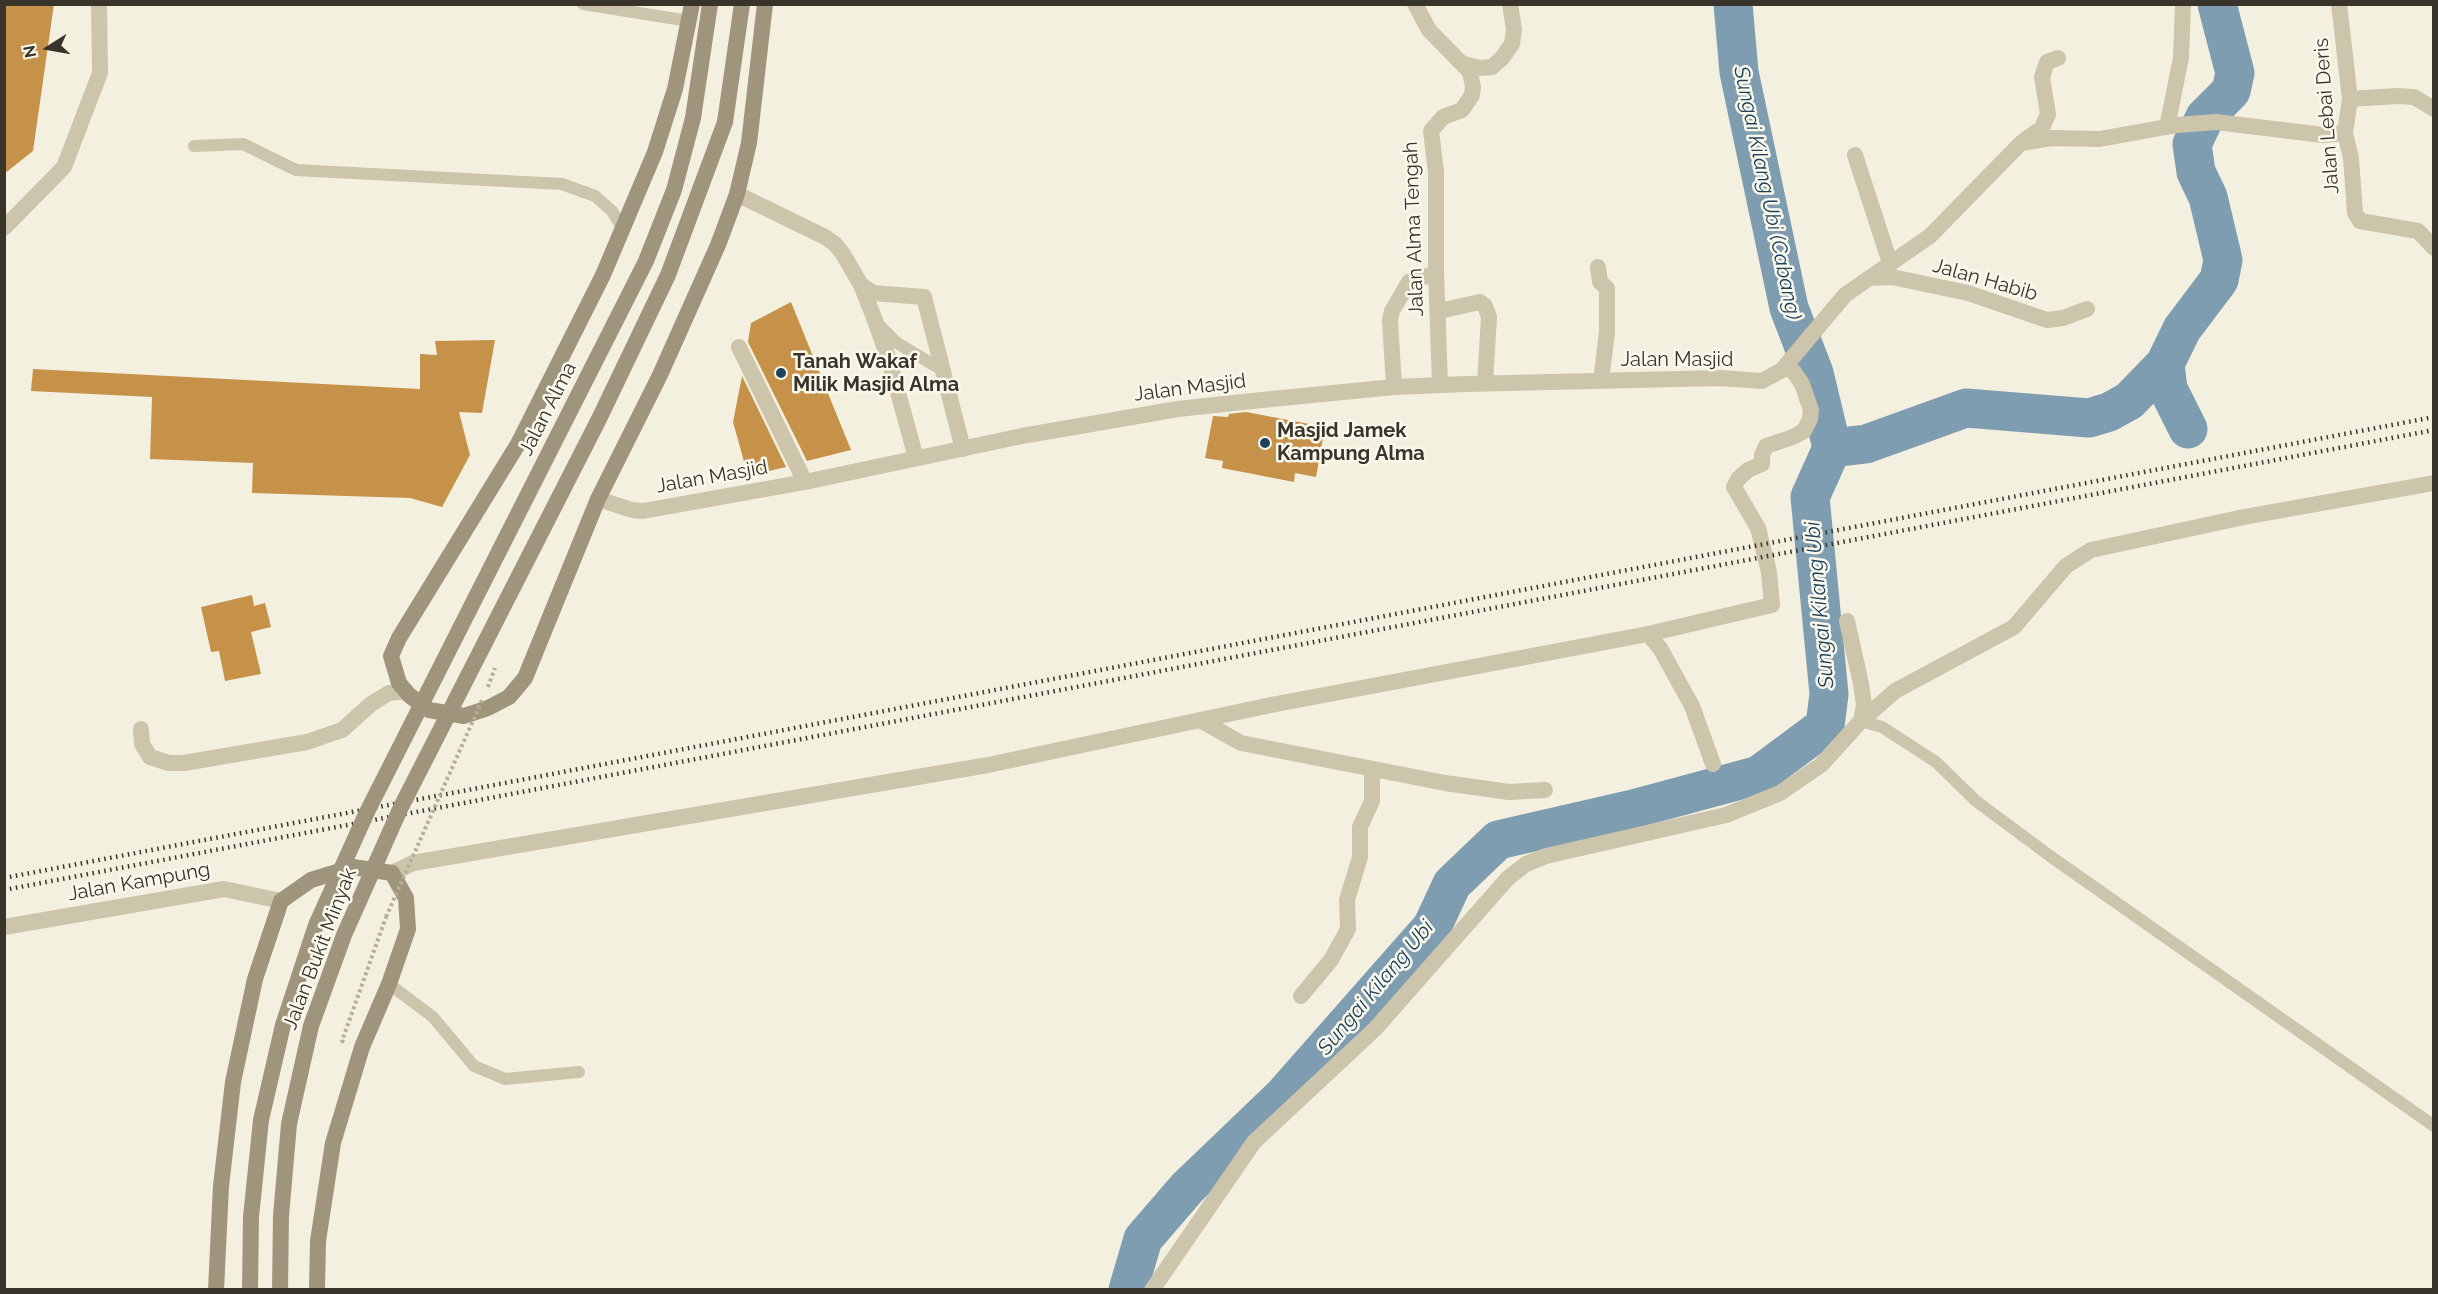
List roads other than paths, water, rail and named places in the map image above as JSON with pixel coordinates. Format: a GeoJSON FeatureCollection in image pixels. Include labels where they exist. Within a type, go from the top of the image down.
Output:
{"type":"FeatureCollection","features":[{"type":"Feature","properties":{"kind":"main road","name":"Jalan Alma"},"geometry":{"type":"LineString","coordinates":[[367,812],[646,261],[674,190],[693,118],[710,4]]}},
{"type":"Feature","properties":{"kind":"main road","name":"Jalan Bukit Minyak"},"geometry":{"type":"LineString","coordinates":[[280,1290],[281,1216],[289,1124],[310,1026],[344,935],[401,807],[599,419],[668,275],[725,122],[741,4]]}},
{"type":"Feature","properties":{"kind":"main road"},"geometry":{"type":"LineString","coordinates":[[690,13],[675,89],[655,152],[576,332],[518,444],[399,638],[391,656],[395,675],[406,691],[429,710],[464,716],[488,708],[509,697],[525,678],[598,499],[660,375],[718,245],[737,194],[749,143],[765,4]]}},
{"type":"Feature","properties":{"kind":"main road","name":"Jalan Bukit Minyak"},"geometry":{"type":"LineString","coordinates":[[250,1290],[251,1217],[261,1120],[283,1025],[316,925],[367,812]]}},
{"type":"Feature","properties":{"kind":"main road"},"geometry":{"type":"LineString","coordinates":[[216,1290],[221,1186],[233,1082],[255,979],[281,901],[311,880],[353,867],[392,873],[406,898],[408,929],[389,984],[362,1047],[333,1143],[318,1241],[317,1290]]}},
{"type":"Feature","properties":{"kind":"street"},"geometry":{"type":"LineString","coordinates":[[4,228],[64,167],[100,73],[99,4]]}},
{"type":"Feature","properties":{"kind":"street"},"geometry":{"type":"LineString","coordinates":[[1415,4],[1429,30],[1464,64],[1479,68],[1492,67],[1512,44],[1514,29],[1510,4]]}},
{"type":"Feature","properties":{"kind":"street"},"geometry":{"type":"LineString","coordinates":[[2172,126],[2181,58],[2183,4]]}},
{"type":"Feature","properties":{"kind":"street","name":"Jalan Lebai Deris"},"geometry":{"type":"LineString","coordinates":[[2339,4],[2350,99],[2345,133],[2351,158],[2355,213],[2360,221],[2418,231],[2430,245]]}},
{"type":"Feature","properties":{"kind":"street"},"geometry":{"type":"LineString","coordinates":[[392,873],[413,863],[988,765],[1200,720],[1648,634],[1772,604],[1769,572],[1758,528],[1734,487],[1738,479],[1748,470],[1762,464],[1762,454],[1766,446],[1793,437],[1804,431],[1807,425],[1811,410],[1802,384],[1788,364],[1816,327],[1845,295],[1930,236],[2021,143],[2043,128],[2048,114],[2042,77],[2047,62],[2058,58]]}},
{"type":"Feature","properties":{"kind":"street","name":"Jalan Alma Tengah"},"geometry":{"type":"LineString","coordinates":[[1440,385],[1436,275],[1436,172],[1431,131],[1443,117],[1462,110],[1472,95],[1470,72],[1464,64]]}},
{"type":"Feature","properties":{"kind":"street"},"geometry":{"type":"LineString","coordinates":[[2350,99],[2414,97],[2433,109]]}},
{"type":"Feature","properties":{"kind":"street"},"geometry":{"type":"LineString","coordinates":[[2021,143],[2052,138],[2100,139],[2172,126],[2216,122],[2323,135],[2345,133]]}},
{"type":"Feature","properties":{"kind":"street"},"geometry":{"type":"LineString","coordinates":[[1855,155],[1890,263]]}},
{"type":"Feature","properties":{"kind":"street"},"geometry":{"type":"LineString","coordinates":[[737,194],[835,244],[861,285],[875,320],[889,360],[916,458]]}},
{"type":"Feature","properties":{"kind":"street"},"geometry":{"type":"LineString","coordinates":[[1598,267],[1600,282],[1607,288],[1607,332],[1601,381]]}},
{"type":"Feature","properties":{"kind":"street"},"geometry":{"type":"LineString","coordinates":[[1394,387],[1390,320],[1392,311],[1409,282],[1436,275]]}},
{"type":"Feature","properties":{"kind":"street","name":"Jalan Habib"},"geometry":{"type":"LineString","coordinates":[[1869,278],[1892,277],[1959,291],[2047,320],[2063,318],[2087,309]]}},
{"type":"Feature","properties":{"kind":"street"},"geometry":{"type":"LineString","coordinates":[[861,285],[873,292],[924,297],[963,448]]}},
{"type":"Feature","properties":{"kind":"street"},"geometry":{"type":"LineString","coordinates":[[1438,311],[1480,302],[1485,306],[1489,317],[1485,383]]}},
{"type":"Feature","properties":{"kind":"street"},"geometry":{"type":"LineString","coordinates":[[739,347],[805,482]]}},
{"type":"Feature","properties":{"kind":"street","name":"Jalan Masjid"},"geometry":{"type":"LineString","coordinates":[[598,499],[632,510],[643,511],[805,482],[1022,436],[1178,409],[1394,387],[1720,378],[1762,381],[1788,364]]}},
{"type":"Feature","properties":{"kind":"street"},"geometry":{"type":"LineString","coordinates":[[1152,1290],[1254,1142],[1375,1029],[1508,878],[1526,864],[1546,856],[1726,815],[1780,793],[1821,765],[1861,721],[1895,691],[2014,627],[2066,566],[2091,550],[2244,517],[2433,483]]}},
{"type":"Feature","properties":{"kind":"street"},"geometry":{"type":"LineString","coordinates":[[1847,621],[1864,705],[1861,721]]}},
{"type":"Feature","properties":{"kind":"street"},"geometry":{"type":"LineString","coordinates":[[1648,634],[1660,648],[1692,706],[1713,764]]}},
{"type":"Feature","properties":{"kind":"street"},"geometry":{"type":"LineString","coordinates":[[141,729],[142,744],[150,757],[169,763],[184,763],[307,742],[342,730],[371,704],[389,693],[406,691]]}},
{"type":"Feature","properties":{"kind":"street"},"geometry":{"type":"LineString","coordinates":[[1200,720],[1241,743],[1372,770],[1509,792],[1545,790]]}},
{"type":"Feature","properties":{"kind":"street"},"geometry":{"type":"LineString","coordinates":[[1301,996],[1330,960],[1348,929],[1347,900],[1360,857],[1359,827],[1372,801],[1372,770]]}},
{"type":"Feature","properties":{"kind":"street","name":"Jalan Kampung"},"geometry":{"type":"LineString","coordinates":[[4,927],[224,889],[281,901]]}},
{"type":"Feature","properties":{"kind":"lane"},"geometry":{"type":"LineString","coordinates":[[583,4],[690,13]]}},
{"type":"Feature","properties":{"kind":"lane"},"geometry":{"type":"LineString","coordinates":[[194,146],[243,144],[297,170],[561,184],[595,196],[612,211],[623,229]]}},
{"type":"Feature","properties":{"kind":"lane"},"geometry":{"type":"LineString","coordinates":[[875,320],[897,343],[944,370]]}},
{"type":"Feature","properties":{"kind":"lane"},"geometry":{"type":"LineString","coordinates":[[1861,721],[1882,727],[1936,762],[1976,801],[2050,856],[2433,1126]]}},
{"type":"Feature","properties":{"kind":"lane"},"geometry":{"type":"LineString","coordinates":[[389,984],[434,1017],[474,1066],[505,1079],[579,1072]]}},
{"type":"Feature","properties":{"kind":"waterway","name":"Sungai Kilang Ubi (Cabang)"},"geometry":{"type":"LineString","coordinates":[[1733,4],[1739,72],[1789,308],[1814,373],[1832,448]]}},
{"type":"Feature","properties":{"kind":"waterway","name":"Sungai Kilang Ubi"},"geometry":{"type":"LineString","coordinates":[[1128,1290],[1143,1239],[1187,1188],[1284,1095],[1432,927],[1452,884],[1498,840],[1633,809],[1759,775],[1825,726],[1829,694],[1810,497],[1832,448],[1866,444],[1966,408],[2089,418],[2109,412],[2129,401],[2165,364],[2182,329],[2219,280],[2223,260],[2208,197],[2196,172],[2192,144],[2205,117],[2231,91],[2235,73],[2217,4]]}},
{"type":"Feature","properties":{"kind":"waterway"},"geometry":{"type":"LineString","coordinates":[[2165,364],[2168,389],[2188,429]]}},
{"type":"Feature","properties":{"kind":"railway"},"geometry":{"type":"LineString","coordinates":[[4,878],[2434,417]]}},
{"type":"Feature","properties":{"kind":"railway"},"geometry":{"type":"LineString","coordinates":[[4,890],[2434,430]]}},
{"type":"Feature","properties":{"kind":"place","name":"Tanah Wakaf Milik Masjid Alma"},"geometry":{"type":"Point","coordinates":[781,373]}},
{"type":"Feature","properties":{"kind":"place","name":"Masjid Jamek Kampung Alma"},"geometry":{"type":"Point","coordinates":[1265,443]}}]}
